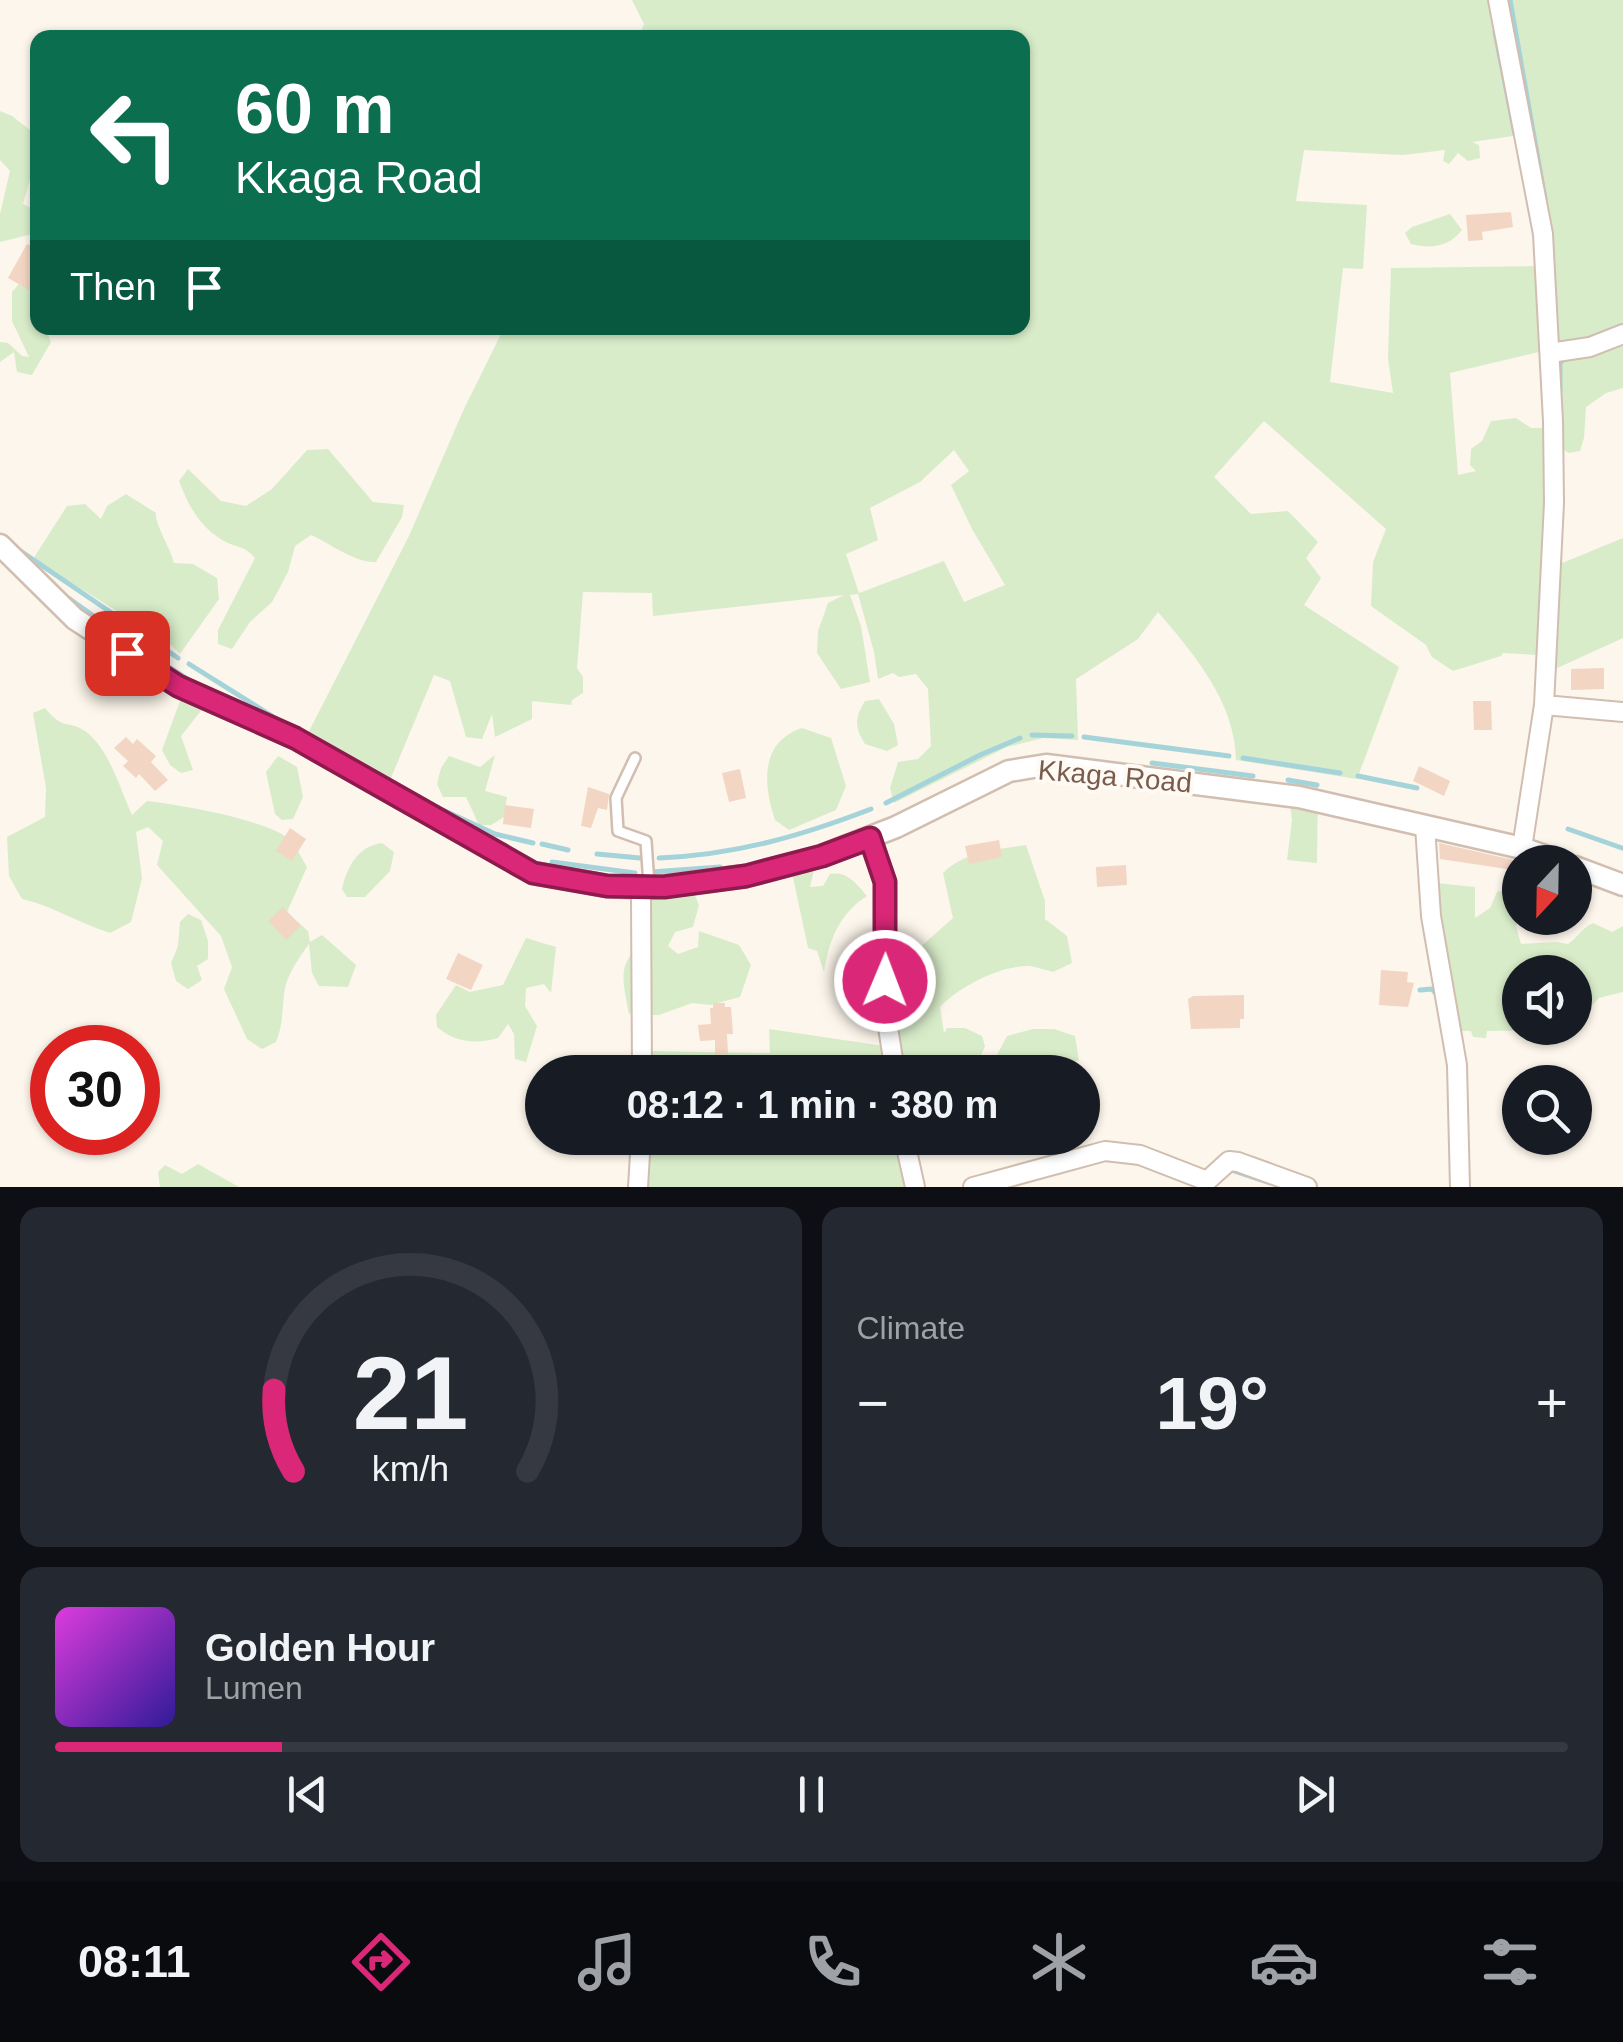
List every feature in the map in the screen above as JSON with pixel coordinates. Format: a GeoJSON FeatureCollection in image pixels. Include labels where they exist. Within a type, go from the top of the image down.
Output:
{"type":"FeatureCollection","features":[{"type":"Feature","properties":{"kind":"street"},"geometry":{"type":"LineString","coordinates":[[1498,0],[1543,234],[1550,353],[1554,503],[1544,705],[1522,845]]}},
{"type":"Feature","properties":{"kind":"street"},"geometry":{"type":"LineString","coordinates":[[1550,353],[1590,346],[1623,334]]}},
{"type":"Feature","properties":{"kind":"street","name":"Kkaga Road"},"geometry":{"type":"LineString","coordinates":[[0,544],[75,619],[178,686],[295,738],[533,873],[644,888],[746,876],[822,856],[870,838],[1009,772],[1046,765],[1288,795],[1509,845]]}},
{"type":"Feature","properties":{"kind":"street"},"geometry":{"type":"LineString","coordinates":[[1544,705],[1623,712]]}},
{"type":"Feature","properties":{"kind":"street"},"geometry":{"type":"LineString","coordinates":[[1424,826],[1431,916],[1456,1065],[1460,1187]]}},
{"type":"Feature","properties":{"kind":"street"},"geometry":{"type":"LineString","coordinates":[[870,838],[885,882],[884,1002],[892,1055]]}},
{"type":"Feature","properties":{"kind":"street"},"geometry":{"type":"LineString","coordinates":[[1592,874],[1623,886]]}},
{"type":"Feature","properties":{"kind":"street"},"geometry":{"type":"LineString","coordinates":[[642,1055],[644,888]]}},
{"type":"Feature","properties":{"kind":"street"},"geometry":{"type":"LineString","coordinates":[[972,1187],[1105,1151],[1140,1154],[1207,1181],[1229,1161],[1238,1162],[1308,1187]]}},
{"type":"Feature","properties":{"kind":"street"},"geometry":{"type":"LineString","coordinates":[[638,1187],[640,1155]]}},
{"type":"Feature","properties":{"kind":"street"},"geometry":{"type":"LineString","coordinates":[[908,1155],[915,1187]]}},
{"type":"Feature","properties":{"kind":"lane"},"geometry":{"type":"LineString","coordinates":[[635,758],[616,798],[618,831],[646,841],[644,888]]}},
{"type":"Feature","properties":{"kind":"green space"},"geometry":{"type":"Polygon","coordinates":[[[632,0],[1495,0],[1519,135],[1472,142],[1479,145],[1480,158],[1468,161],[1458,153],[1449,164],[1443,161],[1445,150],[1403,155],[1304,150],[1296,201],[1367,205],[1363,269],[1343,268],[1330,382],[1393,393],[1388,359],[1391,268],[1540,266],[1543,351],[1450,373],[1458,475],[1476,471],[1470,465],[1471,449],[1482,441],[1491,421],[1516,418],[1531,428],[1548,428],[1546,542],[1537,655],[1503,653],[1453,671],[1432,657],[1426,645],[1371,606],[1373,562],[1386,529],[1264,421],[1214,477],[1251,514],[1288,511],[1318,542],[1306,558],[1321,578],[1304,605],[1399,667],[1357,779],[1236,760],[1228,718],[1210,680],[1158,612],[1138,639],[1076,679],[1078,740],[1043,738],[1007,747],[894,803],[890,788],[898,762],[918,759],[931,746],[928,689],[916,674],[899,677],[893,673],[878,679],[858,594],[850,595],[861,626],[870,682],[841,689],[817,653],[818,631],[828,603],[844,595],[653,616],[652,593],[583,592],[577,668],[583,677],[583,693],[571,705],[532,701],[532,719],[495,737],[492,714],[482,739],[466,737],[450,681],[434,675],[388,785],[305,739],[409,536],[501,335],[1030,335],[1030,30],[642,30],[644,24],[632,0]],[[954,450],[920,482],[870,508],[878,540],[846,554],[859,593],[944,561],[964,602],[1005,585],[951,485],[969,471],[954,450]]]}},
{"type":"Feature","properties":{"kind":"green space"},"geometry":{"type":"Polygon","coordinates":[[[1506,0],[1623,0],[1623,330],[1587,341],[1555,341],[1506,0]]]}},
{"type":"Feature","properties":{"kind":"green space"},"geometry":{"type":"Polygon","coordinates":[[[0,111],[30,130],[30,179],[23,204],[30,207],[30,235],[0,242],[0,214],[10,171],[0,160],[0,111]]]}},
{"type":"Feature","properties":{"kind":"green space"},"geometry":{"type":"Polygon","coordinates":[[[1450,214],[1462,230],[1451,240],[1432,246],[1411,244],[1405,233],[1412,227],[1450,214]]]}},
{"type":"Feature","properties":{"kind":"green space"},"geometry":{"type":"Polygon","coordinates":[[[23,279],[30,284],[30,335],[48,335],[51,342],[32,375],[17,372],[14,352],[0,362],[0,342],[29,357],[12,321],[12,292],[23,279]]]}},
{"type":"Feature","properties":{"kind":"green space"},"geometry":{"type":"Polygon","coordinates":[[[1623,340],[1623,388],[1606,393],[1586,407],[1580,451],[1569,453],[1559,447],[1559,359],[1623,340]]]}},
{"type":"Feature","properties":{"kind":"green space"},"geometry":{"type":"Polygon","coordinates":[[[328,449],[373,502],[404,505],[402,517],[376,562],[351,556],[311,535],[295,546],[288,572],[272,602],[250,622],[232,649],[218,644],[218,630],[255,558],[203,525],[179,481],[188,469],[221,501],[246,506],[272,489],[307,450],[328,449]]]}},
{"type":"Feature","properties":{"kind":"green space"},"geometry":{"type":"Polygon","coordinates":[[[126,494],[156,513],[174,563],[193,564],[217,578],[219,599],[180,654],[33,559],[67,506],[85,504],[101,519],[107,506],[126,494]]]}},
{"type":"Feature","properties":{"kind":"green space"},"geometry":{"type":"Polygon","coordinates":[[[1623,538],[1623,638],[1553,670],[1555,566],[1623,538]]]}},
{"type":"Feature","properties":{"kind":"green space"},"geometry":{"type":"Polygon","coordinates":[[[187,682],[204,707],[181,736],[193,770],[181,773],[170,765],[162,750],[187,682]]]}},
{"type":"Feature","properties":{"kind":"green space"},"geometry":{"type":"Polygon","coordinates":[[[879,699],[894,724],[898,745],[887,751],[865,744],[858,727],[865,701],[879,699]]]}},
{"type":"Feature","properties":{"kind":"green space"},"geometry":{"type":"Polygon","coordinates":[[[45,708],[57,720],[93,738],[107,758],[132,815],[147,801],[180,806],[243,819],[290,840],[307,867],[287,912],[308,931],[310,942],[322,935],[356,965],[348,987],[319,986],[312,973],[309,944],[287,981],[276,1042],[262,1049],[247,1039],[224,989],[232,967],[221,936],[157,865],[163,841],[148,827],[136,832],[142,878],[131,922],[110,933],[22,899],[9,876],[7,837],[45,817],[46,788],[33,713],[45,708]]]}},
{"type":"Feature","properties":{"kind":"green space"},"geometry":{"type":"Polygon","coordinates":[[[802,728],[831,738],[846,786],[836,810],[789,830],[775,820],[768,792],[768,766],[778,743],[802,728]]]}},
{"type":"Feature","properties":{"kind":"green space"},"geometry":{"type":"Polygon","coordinates":[[[495,755],[485,791],[507,797],[504,817],[491,825],[479,825],[466,797],[443,797],[437,784],[449,756],[480,767],[495,755]]]}},
{"type":"Feature","properties":{"kind":"green space"},"geometry":{"type":"Polygon","coordinates":[[[278,756],[297,767],[303,797],[293,819],[282,820],[275,814],[266,772],[278,756]]]}},
{"type":"Feature","properties":{"kind":"green space"},"geometry":{"type":"Polygon","coordinates":[[[1287,782],[1318,784],[1317,863],[1287,860],[1292,820],[1287,782]]]}},
{"type":"Feature","properties":{"kind":"green space"},"geometry":{"type":"Polygon","coordinates":[[[382,843],[394,852],[390,871],[365,897],[347,897],[342,889],[351,866],[366,848],[382,843]]]}},
{"type":"Feature","properties":{"kind":"green space"},"geometry":{"type":"Polygon","coordinates":[[[1026,845],[1045,901],[1045,919],[1067,936],[1072,963],[1053,972],[1029,966],[993,973],[940,1007],[944,1033],[947,1028],[965,1028],[982,1036],[985,1046],[981,1055],[896,1055],[889,1003],[900,965],[953,918],[943,873],[961,860],[1026,845]]]}},
{"type":"Feature","properties":{"kind":"green space"},"geometry":{"type":"Polygon","coordinates":[[[806,865],[814,870],[810,887],[823,886],[830,874],[841,874],[867,896],[849,911],[837,929],[824,972],[817,951],[808,948],[791,868],[806,865]]]}},
{"type":"Feature","properties":{"kind":"green space"},"geometry":{"type":"Polygon","coordinates":[[[1436,883],[1475,887],[1475,918],[1490,908],[1497,892],[1502,890],[1502,935],[1518,935],[1521,944],[1568,944],[1578,935],[1592,935],[1593,923],[1612,932],[1623,926],[1623,992],[1599,998],[1592,1006],[1592,955],[1502,955],[1502,1031],[1487,1031],[1486,1038],[1473,1037],[1471,1031],[1459,1031],[1437,919],[1436,883]]]}},
{"type":"Feature","properties":{"kind":"green space"},"geometry":{"type":"Polygon","coordinates":[[[692,888],[699,905],[693,927],[675,932],[668,946],[678,954],[698,947],[699,931],[739,945],[751,965],[740,997],[710,1005],[692,1003],[659,1015],[651,1015],[638,1003],[629,1015],[624,973],[630,956],[647,939],[648,906],[655,890],[692,888]]]}},
{"type":"Feature","properties":{"kind":"green space"},"geometry":{"type":"Polygon","coordinates":[[[188,914],[201,920],[208,941],[208,959],[197,966],[202,980],[188,989],[176,981],[171,963],[178,946],[180,922],[188,914]]]}},
{"type":"Feature","properties":{"kind":"green space"},"geometry":{"type":"Polygon","coordinates":[[[526,938],[556,947],[551,993],[544,984],[526,988],[525,1006],[537,1026],[525,1062],[515,1059],[514,1034],[508,1024],[498,1038],[482,1041],[458,1039],[437,1027],[436,1015],[456,985],[470,992],[503,985],[526,938]]]}},
{"type":"Feature","properties":{"kind":"green space"},"geometry":{"type":"Polygon","coordinates":[[[769,1029],[884,1046],[886,1055],[646,1055],[647,1051],[770,1053],[769,1029]]]}},
{"type":"Feature","properties":{"kind":"green space"},"geometry":{"type":"Polygon","coordinates":[[[1033,1029],[1054,1029],[1075,1036],[1078,1055],[997,1055],[1007,1036],[1033,1029]]]}},
{"type":"Feature","properties":{"kind":"green space"},"geometry":{"type":"Polygon","coordinates":[[[641,1155],[905,1155],[912,1187],[644,1187],[641,1155]]]}},
{"type":"Feature","properties":{"kind":"green space"},"geometry":{"type":"Polygon","coordinates":[[[198,1164],[239,1187],[160,1187],[158,1172],[165,1165],[182,1174],[198,1164]]]}},
{"type":"Feature","properties":{"kind":"building"},"geometry":{"type":"Polygon","coordinates":[[[1511,212],[1513,227],[1482,232],[1483,240],[1468,241],[1466,215],[1511,212]]]}},
{"type":"Feature","properties":{"kind":"building"},"geometry":{"type":"Polygon","coordinates":[[[27,244],[30,245],[30,290],[8,278],[27,244]]]}},
{"type":"Feature","properties":{"kind":"building"},"geometry":{"type":"Polygon","coordinates":[[[1604,668],[1604,689],[1571,690],[1571,669],[1604,668]]]}},
{"type":"Feature","properties":{"kind":"building"},"geometry":{"type":"Polygon","coordinates":[[[1473,701],[1491,701],[1492,730],[1474,730],[1473,701]]]}},
{"type":"Feature","properties":{"kind":"building"},"geometry":{"type":"Polygon","coordinates":[[[126,737],[133,744],[137,739],[156,756],[151,762],[168,780],[155,791],[139,774],[136,778],[123,766],[128,761],[114,748],[126,737]]]}},
{"type":"Feature","properties":{"kind":"building"},"geometry":{"type":"Polygon","coordinates":[[[1419,766],[1450,781],[1444,796],[1413,781],[1419,766]]]}},
{"type":"Feature","properties":{"kind":"building"},"geometry":{"type":"Polygon","coordinates":[[[740,769],[746,798],[729,802],[722,773],[740,769]]]}},
{"type":"Feature","properties":{"kind":"building"},"geometry":{"type":"Polygon","coordinates":[[[588,787],[609,794],[607,810],[598,808],[591,828],[581,826],[588,787]]]}},
{"type":"Feature","properties":{"kind":"building"},"geometry":{"type":"Polygon","coordinates":[[[505,805],[534,809],[531,828],[503,824],[505,805]]]}},
{"type":"Feature","properties":{"kind":"building"},"geometry":{"type":"Polygon","coordinates":[[[290,828],[306,839],[292,861],[276,851],[290,828]]]}},
{"type":"Feature","properties":{"kind":"building"},"geometry":{"type":"Polygon","coordinates":[[[999,840],[1002,857],[969,864],[965,846],[999,840]]]}},
{"type":"Feature","properties":{"kind":"building"},"geometry":{"type":"Polygon","coordinates":[[[1439,843],[1502,857],[1502,868],[1440,859],[1439,843]]]}},
{"type":"Feature","properties":{"kind":"building"},"geometry":{"type":"Polygon","coordinates":[[[1126,865],[1127,885],[1097,887],[1096,867],[1126,865]]]}},
{"type":"Feature","properties":{"kind":"building"},"geometry":{"type":"Polygon","coordinates":[[[283,907],[301,926],[286,940],[268,921],[283,907]]]}},
{"type":"Feature","properties":{"kind":"building"},"geometry":{"type":"Polygon","coordinates":[[[458,953],[483,965],[471,990],[446,979],[458,953]]]}},
{"type":"Feature","properties":{"kind":"building"},"geometry":{"type":"Polygon","coordinates":[[[1381,970],[1408,972],[1407,982],[1414,983],[1408,1007],[1379,1005],[1381,970]]]}},
{"type":"Feature","properties":{"kind":"building"},"geometry":{"type":"Polygon","coordinates":[[[1244,995],[1240,1028],[1191,1029],[1188,999],[1244,995]]]}},
{"type":"Feature","properties":{"kind":"building"},"geometry":{"type":"Polygon","coordinates":[[[713,1003],[731,1007],[733,1034],[727,1034],[728,1054],[715,1055],[715,1040],[700,1041],[698,1025],[711,1024],[713,1003]]]}},
{"type":"Feature","properties":{"kind":"waterway"},"geometry":{"type":"LineString","coordinates":[[1510,0],[1545,199]]}},
{"type":"Feature","properties":{"kind":"waterway"},"geometry":{"type":"LineString","coordinates":[[1495,32],[1515,134]]}},
{"type":"Feature","properties":{"kind":"waterway"},"geometry":{"type":"LineString","coordinates":[[1560,390],[1560,363],[1565,358]]}},
{"type":"Feature","properties":{"kind":"waterway"},"geometry":{"type":"LineString","coordinates":[[19,550],[178,658]]}},
{"type":"Feature","properties":{"kind":"waterway"},"geometry":{"type":"LineString","coordinates":[[64,595],[119,634]]}},
{"type":"Feature","properties":{"kind":"waterway"},"geometry":{"type":"LineString","coordinates":[[138,647],[194,683]]}},
{"type":"Feature","properties":{"kind":"waterway"},"geometry":{"type":"LineString","coordinates":[[189,664],[280,721]]}},
{"type":"Feature","properties":{"kind":"waterway"},"geometry":{"type":"LineString","coordinates":[[1032,735],[1072,736]]}},
{"type":"Feature","properties":{"kind":"waterway"},"geometry":{"type":"LineString","coordinates":[[1084,737],[1229,756]]}},
{"type":"Feature","properties":{"kind":"waterway"},"geometry":{"type":"LineString","coordinates":[[886,803],[1020,738]]}},
{"type":"Feature","properties":{"kind":"waterway"},"geometry":{"type":"LineString","coordinates":[[1243,758],[1340,773]]}},
{"type":"Feature","properties":{"kind":"waterway"},"geometry":{"type":"LineString","coordinates":[[1152,763],[1253,776]]}},
{"type":"Feature","properties":{"kind":"waterway"},"geometry":{"type":"LineString","coordinates":[[1358,776],[1417,788]]}},
{"type":"Feature","properties":{"kind":"waterway"},"geometry":{"type":"LineString","coordinates":[[1288,780],[1317,785]]}},
{"type":"Feature","properties":{"kind":"waterway"},"geometry":{"type":"LineString","coordinates":[[659,858],[714,853],[767,842],[871,809]]}},
{"type":"Feature","properties":{"kind":"waterway"},"geometry":{"type":"LineString","coordinates":[[443,810],[495,834],[533,843]]}},
{"type":"Feature","properties":{"kind":"waterway"},"geometry":{"type":"LineString","coordinates":[[1568,829],[1622,848]]}},
{"type":"Feature","properties":{"kind":"waterway"},"geometry":{"type":"LineString","coordinates":[[542,844],[568,850]]}},
{"type":"Feature","properties":{"kind":"waterway"},"geometry":{"type":"LineString","coordinates":[[597,854],[640,858]]}},
{"type":"Feature","properties":{"kind":"waterway"},"geometry":{"type":"LineString","coordinates":[[552,862],[635,873]]}},
{"type":"Feature","properties":{"kind":"waterway"},"geometry":{"type":"LineString","coordinates":[[651,872],[720,867]]}},
{"type":"Feature","properties":{"kind":"waterway"},"geometry":{"type":"LineString","coordinates":[[1420,990],[1432,989],[1437,995]]}},
{"type":"Feature","properties":{"kind":"waterway"},"geometry":{"type":"LineString","coordinates":[[1228,1169],[1270,1183]]}},
{"type":"Feature","properties":{"kind":"route"},"geometry":{"type":"LineString","coordinates":[[127,653],[178,686],[295,738],[533,873],[607,886],[664,887],[746,876],[822,856],[870,838],[885,882],[885,981]]}}]}
